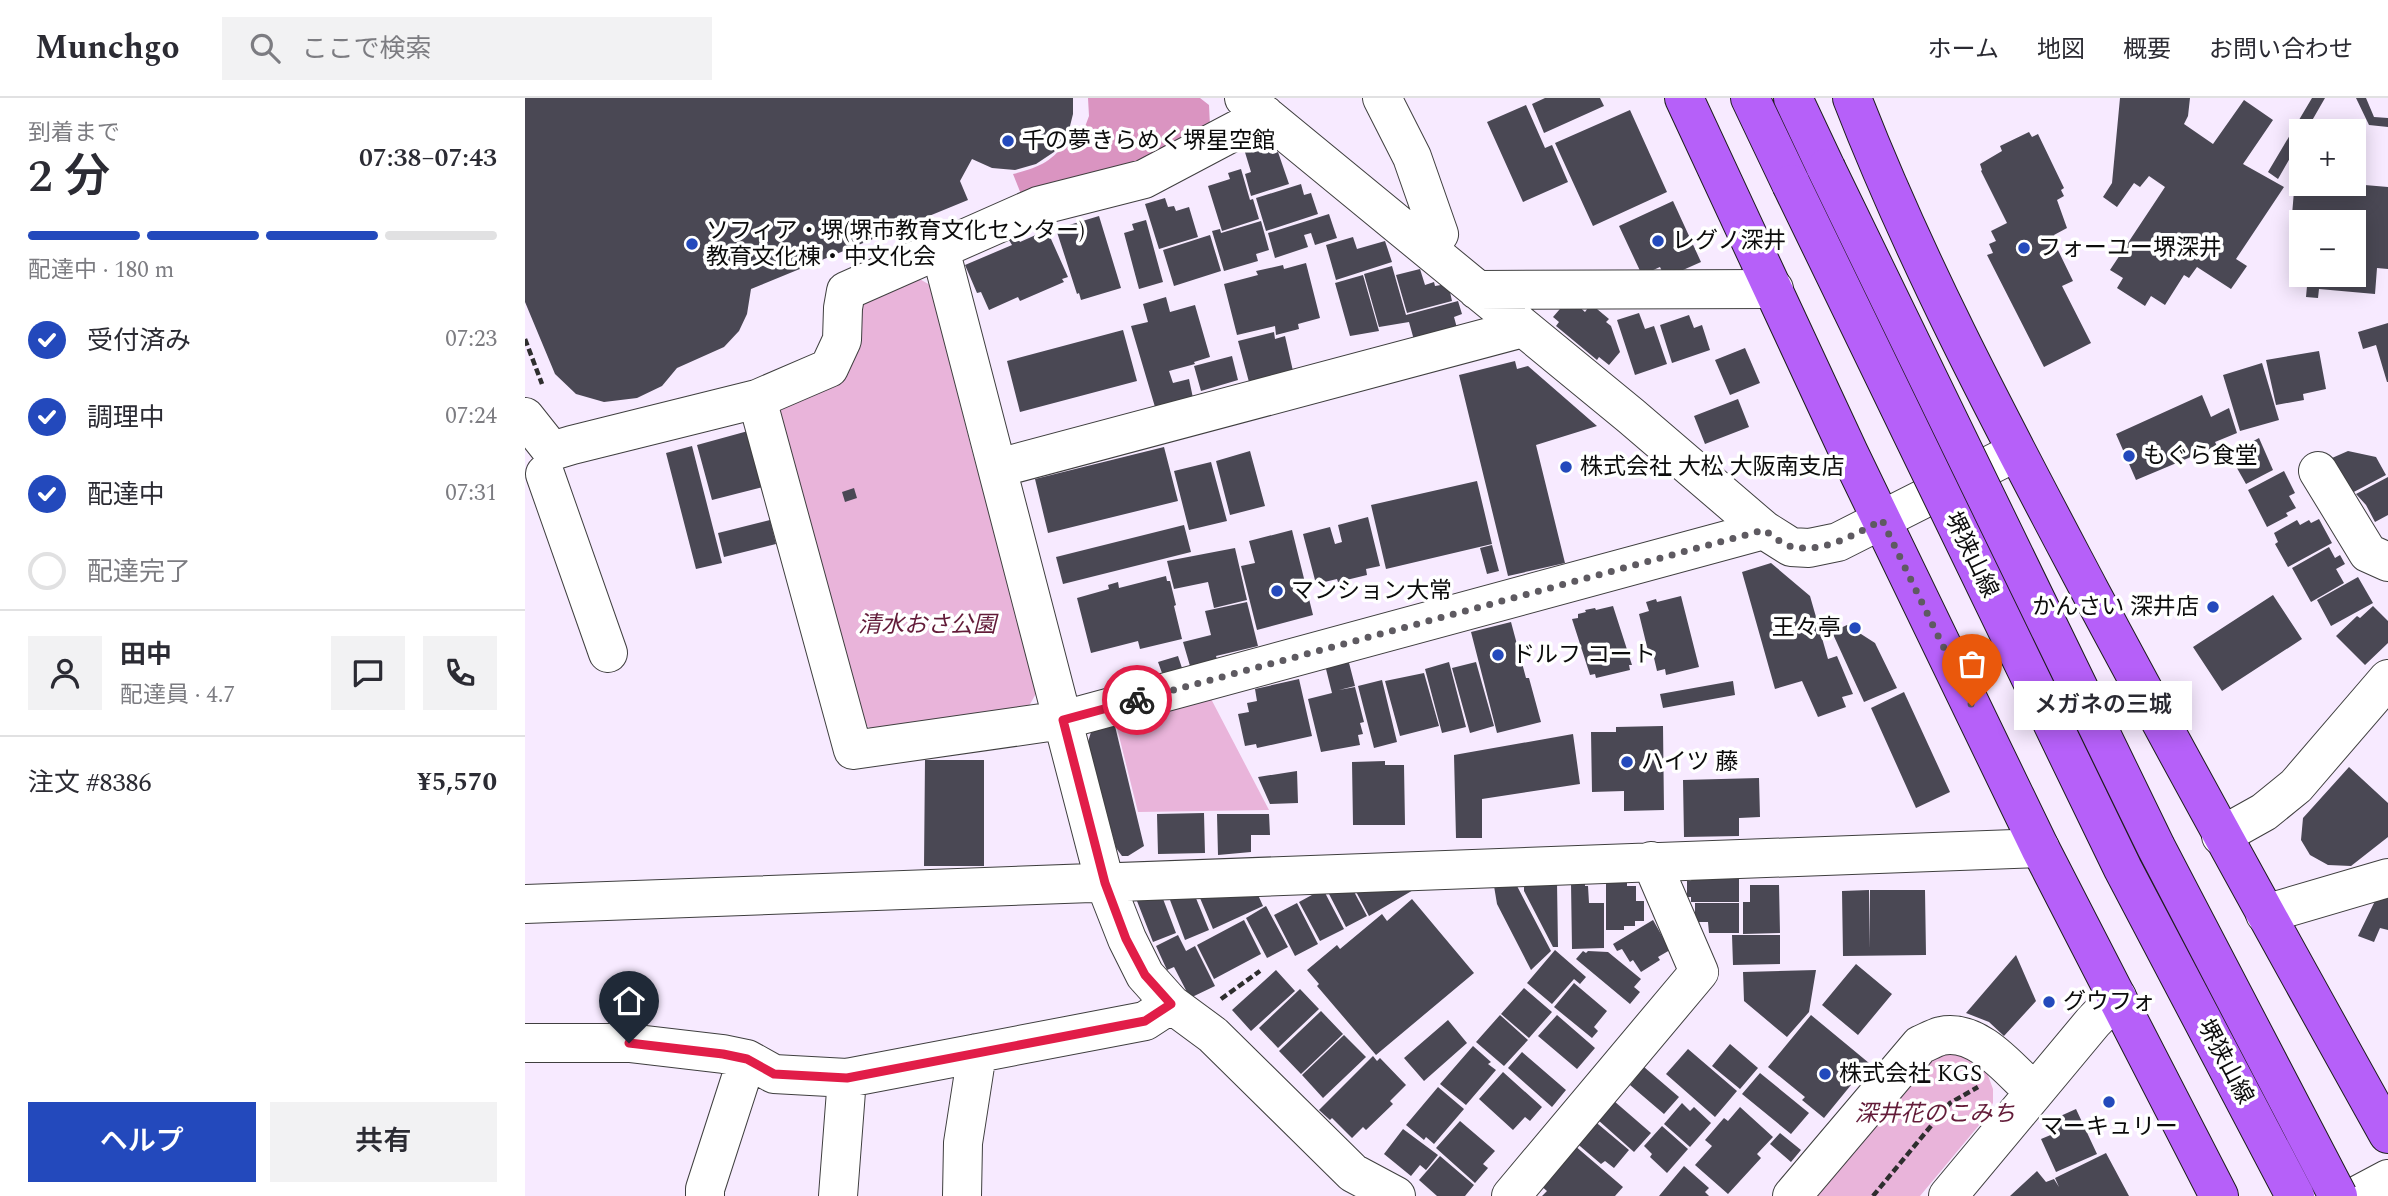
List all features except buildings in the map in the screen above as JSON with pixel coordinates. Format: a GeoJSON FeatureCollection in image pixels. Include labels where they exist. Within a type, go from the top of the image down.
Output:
{"type":"FeatureCollection","features":[{"type":"Feature","properties":{"kind":"main road"},"geometry":{"type":"LineString","coordinates":[[1683,98],[2040,848],[2219,1196]]}},
{"type":"Feature","properties":{"kind":"main road","name":"堺狭山線"},"geometry":{"type":"LineString","coordinates":[[1750,98],[2123,869],[2295,1196]]}},
{"type":"Feature","properties":{"kind":"main road","name":"堺狭山線"},"geometry":{"type":"LineString","coordinates":[[1793,98],[2155,847],[2339,1196]]}},
{"type":"Feature","properties":{"kind":"main road"},"geometry":{"type":"LineString","coordinates":[[1852,98],[1885,183],[1984,392],[2221,836],[2388,1134]]}},
{"type":"Feature","properties":{"kind":"street"},"geometry":{"type":"LineString","coordinates":[[1382,98],[1412,158],[1439,234],[1428,249]]}},
{"type":"Feature","properties":{"kind":"street"},"geometry":{"type":"LineString","coordinates":[[541,468],[572,444],[757,399],[829,368],[842,340],[842,308],[846,291],[1038,206],[1144,179],[1254,106],[1764,530],[1791,547],[1809,548],[1838,542],[2016,452]]}},
{"type":"Feature","properties":{"kind":"street"},"geometry":{"type":"LineString","coordinates":[[940,249],[1105,883],[1126,939],[1145,975],[1171,1004],[1213,1035],[1353,1173],[1386,1194]]}},
{"type":"Feature","properties":{"kind":"street"},"geometry":{"type":"LineString","coordinates":[[1478,290],[1774,289]]}},
{"type":"Feature","properties":{"kind":"street"},"geometry":{"type":"LineString","coordinates":[[998,468],[1523,328]]}},
{"type":"Feature","properties":{"kind":"street"},"geometry":{"type":"LineString","coordinates":[[757,399],[853,751],[1063,720],[1764,530]]}},
{"type":"Feature","properties":{"kind":"street"},"geometry":{"type":"LineString","coordinates":[[525,417],[608,653]]}},
{"type":"Feature","properties":{"kind":"street"},"geometry":{"type":"LineString","coordinates":[[2318,471],[2368,553],[2388,562]]}},
{"type":"Feature","properties":{"kind":"street"},"geometry":{"type":"LineString","coordinates":[[2221,836],[2264,812],[2296,786],[2388,679]]}},
{"type":"Feature","properties":{"kind":"street"},"geometry":{"type":"LineString","coordinates":[[525,904],[2040,848]]}},
{"type":"Feature","properties":{"kind":"street"},"geometry":{"type":"LineString","coordinates":[[1511,1196],[1699,972],[1651,861]]}},
{"type":"Feature","properties":{"kind":"street"},"geometry":{"type":"LineString","coordinates":[[2265,914],[2388,878]]}},
{"type":"Feature","properties":{"kind":"street"},"geometry":{"type":"LineString","coordinates":[[1948,1196],[2034,1092],[2117,998]]}},
{"type":"Feature","properties":{"kind":"street"},"geometry":{"type":"LineString","coordinates":[[525,1043],[629,1043],[735,1057],[774,1074],[847,1078],[1145,1021],[1171,1004]]}},
{"type":"Feature","properties":{"kind":"street"},"geometry":{"type":"LineString","coordinates":[[1792,1196],[1920,1045],[1943,1036],[1970,1038],[2034,1092]]}},
{"type":"Feature","properties":{"kind":"street"},"geometry":{"type":"LineString","coordinates":[[962,1196],[963,1143],[977,1053]]}},
{"type":"Feature","properties":{"kind":"street"},"geometry":{"type":"LineString","coordinates":[[705,1196],[735,1057]]}},
{"type":"Feature","properties":{"kind":"street"},"geometry":{"type":"LineString","coordinates":[[838,1196],[847,1078]]}},
{"type":"Feature","properties":{"kind":"street"},"geometry":{"type":"LineString","coordinates":[[2356,1196],[2388,1179]]}},
{"type":"Feature","properties":{"kind":"path"},"geometry":{"type":"LineString","coordinates":[[1873,1196],[1950,1103],[1980,1085]]}},
{"type":"Feature","properties":{"kind":"green space","name":"清水おさ公園"},"geometry":{"type":"Polygon","coordinates":[[[916,277],[930,285],[972,451],[1038,690],[1029,706],[873,730],[861,722],[779,414],[787,399],[858,305],[916,277]]]}},
{"type":"Feature","properties":{"kind":"green space"},"geometry":{"type":"Polygon","coordinates":[[[1209,695],[1269,810],[1138,812],[1115,720],[1209,695]]]}},
{"type":"Feature","properties":{"kind":"green space","name":"深井花のこみち"},"geometry":{"type":"Polygon","coordinates":[[[1962,1053],[1986,1070],[1993,1089],[1993,1103],[1985,1118],[1920,1196],[1817,1196],[1916,1074],[1938,1055],[1962,1053]]]}},
{"type":"Feature","properties":{"kind":"shaded area"},"geometry":{"type":"Polygon","coordinates":[[[1088,98],[1200,98],[1209,105],[1210,126],[1129,169],[1021,194],[1013,174],[1045,162],[1068,139],[1079,143],[1089,116],[1088,98]]]}},
{"type":"Feature","properties":{"kind":"way so far"},"geometry":{"type":"LineString","coordinates":[[1137,700],[1764,530],[1791,547],[1809,548],[1838,542],[1882,520],[1972,706]]}},
{"type":"Feature","properties":{"kind":"place","name":"千の夢きらめく堺星空館"},"geometry":{"type":"Point","coordinates":[1008,141]}},
{"type":"Feature","properties":{"kind":"place","name":"レグノ深井"},"geometry":{"type":"Point","coordinates":[1658,241]}},
{"type":"Feature","properties":{"kind":"place","name":"ソフィア・堺(堺市教育文化センター) 教育文化棟・中文化会"},"geometry":{"type":"Point","coordinates":[692,244]}},
{"type":"Feature","properties":{"kind":"place","name":"フォーユー堺深井"},"geometry":{"type":"Point","coordinates":[2024,248]}},
{"type":"Feature","properties":{"kind":"place","name":"もぐら食堂"},"geometry":{"type":"Point","coordinates":[2129,456]}},
{"type":"Feature","properties":{"kind":"place","name":"株式会社 大松 大阪南支店"},"geometry":{"type":"Point","coordinates":[1566,467]}},
{"type":"Feature","properties":{"kind":"place","name":"マンション大常"},"geometry":{"type":"Point","coordinates":[1277,591]}},
{"type":"Feature","properties":{"kind":"place","name":"かんさい 深井店"},"geometry":{"type":"Point","coordinates":[2213,607]}},
{"type":"Feature","properties":{"kind":"place","name":"王々亭"},"geometry":{"type":"Point","coordinates":[1855,628]}},
{"type":"Feature","properties":{"kind":"place","name":"ドルフ コート"},"geometry":{"type":"Point","coordinates":[1498,655]}},
{"type":"Feature","properties":{"kind":"place","name":"メガネの三城"},"geometry":{"type":"Point","coordinates":[1972,706]}},
{"type":"Feature","properties":{"kind":"place","name":"ハイツ 藤"},"geometry":{"type":"Point","coordinates":[1627,762]}},
{"type":"Feature","properties":{"kind":"place","name":"グウフォ"},"geometry":{"type":"Point","coordinates":[2049,1002]}},
{"type":"Feature","properties":{"kind":"place","name":"株式会社 KGS"},"geometry":{"type":"Point","coordinates":[1825,1074]}},
{"type":"Feature","properties":{"kind":"place","name":"マーキュリー"},"geometry":{"type":"Point","coordinates":[2109,1102]}},
{"type":"Feature","properties":{"kind":"route"},"geometry":{"type":"LineString","coordinates":[[629,1043],[747,1059],[774,1074],[847,1078],[1145,1021],[1171,1004],[1145,975],[1126,939],[1105,883],[1063,720],[1137,700]]}}]}
